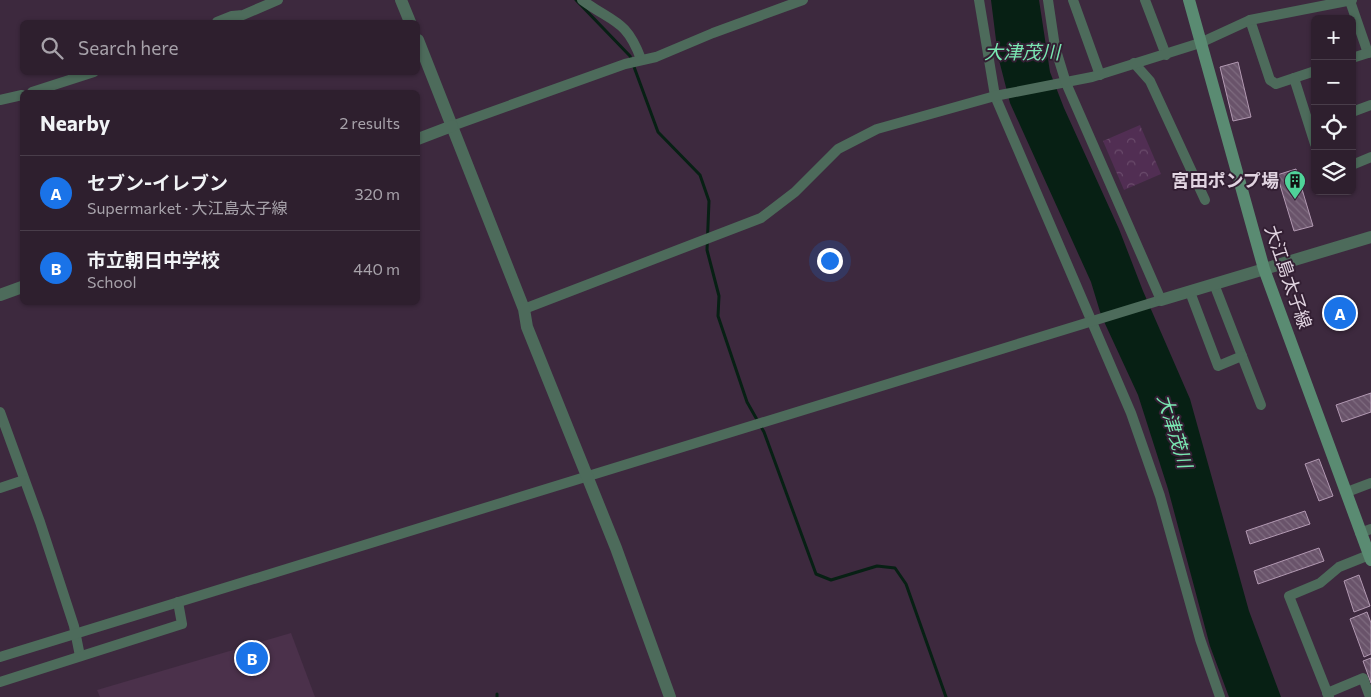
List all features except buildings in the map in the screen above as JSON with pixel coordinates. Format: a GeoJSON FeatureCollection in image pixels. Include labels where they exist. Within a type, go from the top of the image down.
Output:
{"type":"FeatureCollection","features":[{"type":"Feature","properties":{"kind":"main road","name":"大江島太子線"},"geometry":{"type":"LineString","coordinates":[[1189,0],[1264,269],[1347,492],[1366,531],[1370,557]]}},
{"type":"Feature","properties":{"kind":"street"},"geometry":{"type":"LineString","coordinates":[[224,20],[243,15],[278,0]]}},
{"type":"Feature","properties":{"kind":"street"},"geometry":{"type":"LineString","coordinates":[[401,0],[409,20]]}},
{"type":"Feature","properties":{"kind":"street"},"geometry":{"type":"LineString","coordinates":[[582,0],[596,11],[616,20],[633,39],[640,59]]}},
{"type":"Feature","properties":{"kind":"street"},"geometry":{"type":"LineString","coordinates":[[420,138],[624,64],[656,57],[785,3],[803,0]]}},
{"type":"Feature","properties":{"kind":"street"},"geometry":{"type":"LineString","coordinates":[[979,0],[994,96],[1131,413],[1157,487],[1200,638],[1220,697]]}},
{"type":"Feature","properties":{"kind":"street"},"geometry":{"type":"LineString","coordinates":[[1048,0],[1055,47],[1066,84],[1160,300]]}},
{"type":"Feature","properties":{"kind":"street"},"geometry":{"type":"LineString","coordinates":[[1073,0],[1100,75]]}},
{"type":"Feature","properties":{"kind":"street"},"geometry":{"type":"LineString","coordinates":[[1145,0],[1166,55]]}},
{"type":"Feature","properties":{"kind":"street"},"geometry":{"type":"LineString","coordinates":[[524,309],[761,218],[795,192],[838,149],[877,129],[994,96],[1066,84],[1100,75],[1200,43],[1250,20],[1290,5],[1347,0],[1370,52],[1356,57]]}},
{"type":"Feature","properties":{"kind":"street"},"geometry":{"type":"LineString","coordinates":[[1250,20],[1270,80],[1276,84],[1311,72]]}},
{"type":"Feature","properties":{"kind":"street"},"geometry":{"type":"LineString","coordinates":[[420,45],[524,309],[527,327],[616,548],[670,697]]}},
{"type":"Feature","properties":{"kind":"street"},"geometry":{"type":"LineString","coordinates":[[1134,63],[1150,81],[1205,200]]}},
{"type":"Feature","properties":{"kind":"street"},"geometry":{"type":"LineString","coordinates":[[38,90],[85,75]]}},
{"type":"Feature","properties":{"kind":"street"},"geometry":{"type":"LineString","coordinates":[[1294,78],[1311,122]]}},
{"type":"Feature","properties":{"kind":"street"},"geometry":{"type":"LineString","coordinates":[[0,100],[20,95]]}},
{"type":"Feature","properties":{"kind":"street"},"geometry":{"type":"LineString","coordinates":[[1356,111],[1371,105]]}},
{"type":"Feature","properties":{"kind":"street"},"geometry":{"type":"LineString","coordinates":[[1356,163],[1371,157]]}},
{"type":"Feature","properties":{"kind":"street"},"geometry":{"type":"LineString","coordinates":[[0,656],[1371,237]]}},
{"type":"Feature","properties":{"kind":"street"},"geometry":{"type":"LineString","coordinates":[[1214,284],[1261,405]]}},
{"type":"Feature","properties":{"kind":"street"},"geometry":{"type":"LineString","coordinates":[[0,295],[20,288]]}},
{"type":"Feature","properties":{"kind":"street"},"geometry":{"type":"LineString","coordinates":[[1190,292],[1218,366],[1242,356]]}},
{"type":"Feature","properties":{"kind":"street"},"geometry":{"type":"LineString","coordinates":[[0,412],[40,522],[74,626],[74,634],[80,656]]}},
{"type":"Feature","properties":{"kind":"street"},"geometry":{"type":"LineString","coordinates":[[0,488],[24,480]]}},
{"type":"Feature","properties":{"kind":"street"},"geometry":{"type":"LineString","coordinates":[[1347,492],[1371,483]]}},
{"type":"Feature","properties":{"kind":"street"},"geometry":{"type":"LineString","coordinates":[[1370,557],[1339,567],[1320,583],[1289,596],[1328,695],[1362,678],[1370,697]]}},
{"type":"Feature","properties":{"kind":"street"},"geometry":{"type":"LineString","coordinates":[[0,682],[182,624],[178,602]]}},
{"type":"Feature","properties":{"kind":"shaded area"},"geometry":{"type":"Polygon","coordinates":[[[291,633],[315,697],[100,697],[97,690],[291,633]]]}},
{"type":"Feature","properties":{"kind":"green space"},"geometry":{"type":"Polygon","coordinates":[[[1140,125],[1161,174],[1124,190],[1103,141],[1140,125]]]}},
{"type":"Feature","properties":{"kind":"water","name":"大津茂川"},"geometry":{"type":"Polygon","coordinates":[[[991,0],[1039,0],[1050,72],[1064,108],[1119,229],[1143,291],[1190,399],[1249,611],[1281,697],[1229,697],[1210,646],[1168,489],[1138,395],[1101,315],[1091,282],[1010,103],[998,56],[991,0]]]}},
{"type":"Feature","properties":{"kind":"waterway"},"geometry":{"type":"LineString","coordinates":[[576,0],[630,56],[658,132],[700,175],[709,201],[707,250],[719,296],[718,316],[747,402],[764,432],[816,574],[831,580],[877,566],[895,568],[906,584],[946,697]]}},
{"type":"Feature","properties":{"kind":"place","name":"宮田ポンプ場"},"geometry":{"type":"Point","coordinates":[1295,200]}},
{"type":"Feature","properties":{"kind":"place","name":"セブン-イレブン"},"geometry":{"type":"Point","coordinates":[1340,313]}},
{"type":"Feature","properties":{"kind":"place","name":"市立朝日中学校"},"geometry":{"type":"Point","coordinates":[252,658]}}]}
